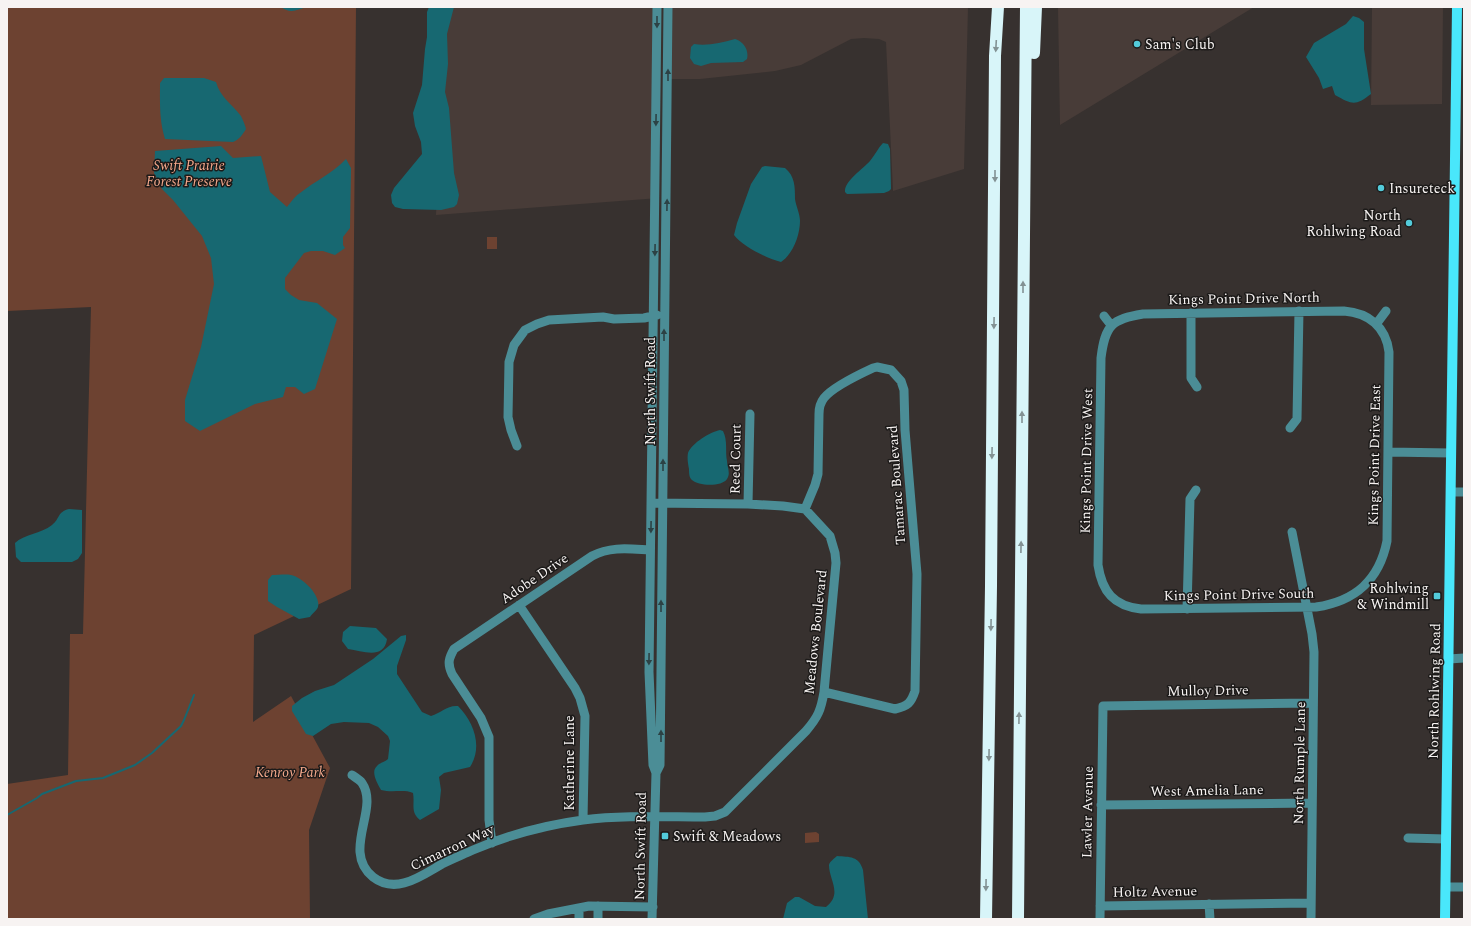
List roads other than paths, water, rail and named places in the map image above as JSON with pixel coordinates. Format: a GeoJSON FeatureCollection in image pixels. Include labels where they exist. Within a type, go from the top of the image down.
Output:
{"type":"FeatureCollection","features":[{"type":"Feature","properties":{"kind":"highway"},"geometry":{"type":"LineString","coordinates":[[986,919],[996,56],[998,7]]}},
{"type":"Feature","properties":{"kind":"highway"},"geometry":{"type":"LineString","coordinates":[[1018,919],[1026,7]]}},
{"type":"Feature","properties":{"kind":"highway"},"geometry":{"type":"LineString","coordinates":[[1025,160],[1033,66],[1036,7]]}},
{"type":"Feature","properties":{"kind":"highway"},"geometry":{"type":"LineString","coordinates":[[1019,785],[1022,824],[1024,919]]}},
{"type":"Feature","properties":{"kind":"main road","name":"North Rohlwing Road"},"geometry":{"type":"LineString","coordinates":[[1445,919],[1457,7]]}},
{"type":"Feature","properties":{"kind":"street","name":"North Swift Road"},"geometry":{"type":"LineString","coordinates":[[652,919],[656,773],[653,765],[648,672],[657,7]]}},
{"type":"Feature","properties":{"kind":"street","name":"North Swift Road"},"geometry":{"type":"LineString","coordinates":[[656,773],[660,765],[668,7]]}},
{"type":"Feature","properties":{"kind":"street"},"geometry":{"type":"LineString","coordinates":[[1290,428],[1297,419],[1299,311]]}},
{"type":"Feature","properties":{"kind":"street","name":"Kings Point Drive North"},"geometry":{"type":"LineString","coordinates":[[1109,328],[1119,319],[1144,314],[1299,311],[1351,311],[1365,316],[1379,327]]}},
{"type":"Feature","properties":{"kind":"street"},"geometry":{"type":"LineString","coordinates":[[1379,327],[1386,311]]}},
{"type":"Feature","properties":{"kind":"street"},"geometry":{"type":"LineString","coordinates":[[1191,313],[1190,378],[1197,387]]}},
{"type":"Feature","properties":{"kind":"street"},"geometry":{"type":"LineString","coordinates":[[517,446],[508,417],[509,362],[511,352],[516,342],[526,330],[543,321],[644,318],[653,315],[664,315]]}},
{"type":"Feature","properties":{"kind":"street"},"geometry":{"type":"LineString","coordinates":[[1104,316],[1109,328]]}},
{"type":"Feature","properties":{"kind":"street","name":"Kings Point Drive East"},"geometry":{"type":"LineString","coordinates":[[1371,579],[1380,564],[1387,541],[1389,352],[1387,341],[1379,327]]}},
{"type":"Feature","properties":{"kind":"street","name":"Kings Point Drive West"},"geometry":{"type":"LineString","coordinates":[[1107,596],[1098,565],[1101,358],[1109,328]]}},
{"type":"Feature","properties":{"kind":"street","name":"Tamarac Boulevard"},"geometry":{"type":"LineString","coordinates":[[805,509],[818,478],[819,414],[820,405],[824,398],[835,389],[873,368],[877,367],[891,370],[901,381],[904,390],[905,430],[917,574],[915,691],[912,701],[903,707],[895,709],[824,692]]}},
{"type":"Feature","properties":{"kind":"street","name":"Reed Court"},"geometry":{"type":"LineString","coordinates":[[748,504],[750,414]]}},
{"type":"Feature","properties":{"kind":"street"},"geometry":{"type":"LineString","coordinates":[[1388,452],[1451,453]]}},
{"type":"Feature","properties":{"kind":"street"},"geometry":{"type":"LineString","coordinates":[[1187,609],[1190,499],[1196,490]]}},
{"type":"Feature","properties":{"kind":"street"},"geometry":{"type":"LineString","coordinates":[[1451,492],[1464,492]]}},
{"type":"Feature","properties":{"kind":"street"},"geometry":{"type":"LineString","coordinates":[[651,503],[748,504],[805,509]]}},
{"type":"Feature","properties":{"kind":"street","name":"Meadows Boulevard"},"geometry":{"type":"LineString","coordinates":[[654,817],[704,817],[715,816],[725,812],[813,722],[821,709],[824,692],[836,564],[835,553],[830,536],[805,509]]}},
{"type":"Feature","properties":{"kind":"street","name":"North Rumple Lane"},"geometry":{"type":"LineString","coordinates":[[1292,532],[1312,634],[1314,652],[1311,919]]}},
{"type":"Feature","properties":{"kind":"street","name":"Adobe Drive"},"geometry":{"type":"LineString","coordinates":[[492,843],[489,820],[489,737],[481,718],[449,667],[448,661],[454,649],[592,556],[602,551],[617,548],[650,550]]}},
{"type":"Feature","properties":{"kind":"street","name":"Kings Point Drive South"},"geometry":{"type":"LineString","coordinates":[[1107,596],[1129,608],[1141,609],[1325,606],[1341,601],[1357,592],[1371,579]]}},
{"type":"Feature","properties":{"kind":"street","name":"Katherine Lane"},"geometry":{"type":"LineString","coordinates":[[520,605],[575,688],[583,707],[585,716],[583,820]]}},
{"type":"Feature","properties":{"kind":"street"},"geometry":{"type":"LineString","coordinates":[[1448,659],[1464,658]]}},
{"type":"Feature","properties":{"kind":"street","name":"Mulloy Drive"},"geometry":{"type":"LineString","coordinates":[[1103,706],[1313,702]]}},
{"type":"Feature","properties":{"kind":"street","name":"Lawler Avenue"},"geometry":{"type":"LineString","coordinates":[[1100,919],[1103,706]]}},
{"type":"Feature","properties":{"kind":"street","name":"Cimarron Way"},"geometry":{"type":"LineString","coordinates":[[352,775],[361,782],[367,797],[361,833],[362,861],[368,872],[377,880],[389,884],[404,884],[445,863],[492,843],[533,830],[583,820],[654,817]]}},
{"type":"Feature","properties":{"kind":"street","name":"West Amelia Lane"},"geometry":{"type":"LineString","coordinates":[[1101,805],[1312,803]]}},
{"type":"Feature","properties":{"kind":"street"},"geometry":{"type":"LineString","coordinates":[[1408,838],[1446,839]]}},
{"type":"Feature","properties":{"kind":"street"},"geometry":{"type":"LineString","coordinates":[[1446,887],[1464,887]]}},
{"type":"Feature","properties":{"kind":"street","name":"Holtz Avenue"},"geometry":{"type":"LineString","coordinates":[[1100,906],[1311,903]]}},
{"type":"Feature","properties":{"kind":"street","name":"Holtz Avenue"},"geometry":{"type":"LineString","coordinates":[[1209,904],[1210,919]]}},
{"type":"Feature","properties":{"kind":"street"},"geometry":{"type":"LineString","coordinates":[[534,919],[548,914],[589,906],[653,907]]}},
{"type":"Feature","properties":{"kind":"street"},"geometry":{"type":"LineString","coordinates":[[598,906],[598,919]]}},
{"type":"Feature","properties":{"kind":"street"},"geometry":{"type":"LineString","coordinates":[[579,908],[579,919]]}},
{"type":"Feature","properties":{"kind":"water"},"geometry":{"type":"Polygon","coordinates":[[[281,7],[307,7],[291,11],[281,7]]]}},
{"type":"Feature","properties":{"kind":"water"},"geometry":{"type":"Polygon","coordinates":[[[429,7],[454,7],[447,34],[448,64],[445,92],[449,108],[454,173],[459,195],[457,204],[454,207],[441,210],[403,209],[395,207],[392,203],[391,195],[394,188],[422,154],[421,142],[415,126],[413,113],[422,85],[427,37],[427,12],[429,7]]]}},
{"type":"Feature","properties":{"kind":"water"},"geometry":{"type":"Polygon","coordinates":[[[1353,16],[1364,22],[1364,49],[1371,94],[1361,101],[1354,103],[1346,101],[1335,95],[1332,86],[1323,89],[1319,78],[1306,57],[1314,43],[1346,24],[1353,16]]]}},
{"type":"Feature","properties":{"kind":"water"},"geometry":{"type":"Polygon","coordinates":[[[735,39],[741,42],[747,52],[747,59],[743,62],[711,63],[701,66],[694,64],[690,58],[691,47],[694,44],[714,44],[735,39]]]}},
{"type":"Feature","properties":{"kind":"water"},"geometry":{"type":"Polygon","coordinates":[[[164,78],[204,78],[216,82],[220,92],[241,116],[246,129],[244,133],[233,142],[165,139],[160,104],[160,83],[164,78]]]}},
{"type":"Feature","properties":{"kind":"water"},"geometry":{"type":"Polygon","coordinates":[[[883,143],[888,144],[890,149],[891,189],[884,193],[847,194],[845,192],[846,188],[851,179],[870,161],[883,143]]]}},
{"type":"Feature","properties":{"kind":"water"},"geometry":{"type":"Polygon","coordinates":[[[221,146],[233,158],[261,156],[270,192],[287,207],[298,194],[335,169],[346,159],[351,168],[350,228],[343,237],[343,245],[345,248],[335,255],[323,251],[311,251],[304,253],[285,278],[285,289],[291,295],[299,300],[317,303],[337,319],[315,389],[304,394],[295,387],[286,387],[283,397],[255,404],[200,431],[185,421],[185,400],[201,347],[214,284],[211,258],[202,236],[173,200],[162,189],[154,173],[155,151],[221,146]]]}},
{"type":"Feature","properties":{"kind":"water"},"geometry":{"type":"Polygon","coordinates":[[[762,167],[785,168],[791,175],[793,178],[795,199],[800,218],[799,232],[795,244],[789,254],[781,262],[756,252],[734,235],[751,184],[762,167]]]}},
{"type":"Feature","properties":{"kind":"water"},"geometry":{"type":"Polygon","coordinates":[[[720,430],[723,431],[725,438],[726,457],[729,472],[728,477],[724,482],[720,483],[710,485],[699,484],[691,479],[688,453],[693,445],[702,438],[720,430]]]}},
{"type":"Feature","properties":{"kind":"water"},"geometry":{"type":"Polygon","coordinates":[[[69,509],[82,510],[82,553],[78,559],[72,562],[21,562],[16,557],[15,543],[23,538],[48,528],[55,523],[62,512],[69,509]]]}},
{"type":"Feature","properties":{"kind":"water"},"geometry":{"type":"Polygon","coordinates":[[[272,575],[295,576],[310,587],[317,597],[318,607],[310,617],[299,619],[268,601],[268,580],[272,575]]]}},
{"type":"Feature","properties":{"kind":"water"},"geometry":{"type":"Polygon","coordinates":[[[350,626],[376,628],[387,639],[385,646],[382,650],[372,653],[348,649],[342,641],[343,632],[350,626]]]}},
{"type":"Feature","properties":{"kind":"water"},"geometry":{"type":"Polygon","coordinates":[[[406,635],[406,640],[397,666],[397,674],[422,712],[431,716],[447,708],[458,706],[464,712],[472,727],[476,743],[474,759],[470,767],[444,773],[439,777],[441,790],[439,809],[420,820],[414,811],[413,793],[406,791],[381,790],[374,775],[374,771],[379,764],[388,759],[390,741],[388,736],[378,727],[369,723],[344,722],[331,724],[313,736],[306,734],[292,711],[292,706],[302,698],[315,691],[334,685],[373,659],[401,636],[406,635]]]}},
{"type":"Feature","properties":{"kind":"water"},"geometry":{"type":"Polygon","coordinates":[[[837,856],[853,858],[861,865],[863,870],[868,919],[783,919],[787,903],[795,897],[799,897],[815,906],[826,907],[831,902],[834,897],[834,887],[829,865],[837,856]]]}},
{"type":"Feature","properties":{"kind":"waterway"},"geometry":{"type":"LineString","coordinates":[[7,815],[42,794],[76,781],[103,778],[135,765],[152,753],[181,726],[194,695]]}},
{"type":"Feature","properties":{"kind":"place","name":"Sam's Club"},"geometry":{"type":"Point","coordinates":[1137,44]}},
{"type":"Feature","properties":{"kind":"place","name":"Insureteck"},"geometry":{"type":"Point","coordinates":[1381,188]}},
{"type":"Feature","properties":{"kind":"place","name":"North Rohlwing Road"},"geometry":{"type":"Point","coordinates":[1409,223]}},
{"type":"Feature","properties":{"kind":"place","name":"Rohlwing & Windmill"},"geometry":{"type":"Point","coordinates":[1437,596]}},
{"type":"Feature","properties":{"kind":"place","name":"Swift & Meadows"},"geometry":{"type":"Point","coordinates":[665,836]}},
{"type":"Feature","properties":{"kind":"park label","name":"Swift Prairie Forest Preserve"},"geometry":{"type":"Point","coordinates":[189,174]}},
{"type":"Feature","properties":{"kind":"park label","name":"Kenroy Park"},"geometry":{"type":"Point","coordinates":[290,772]}}]}
